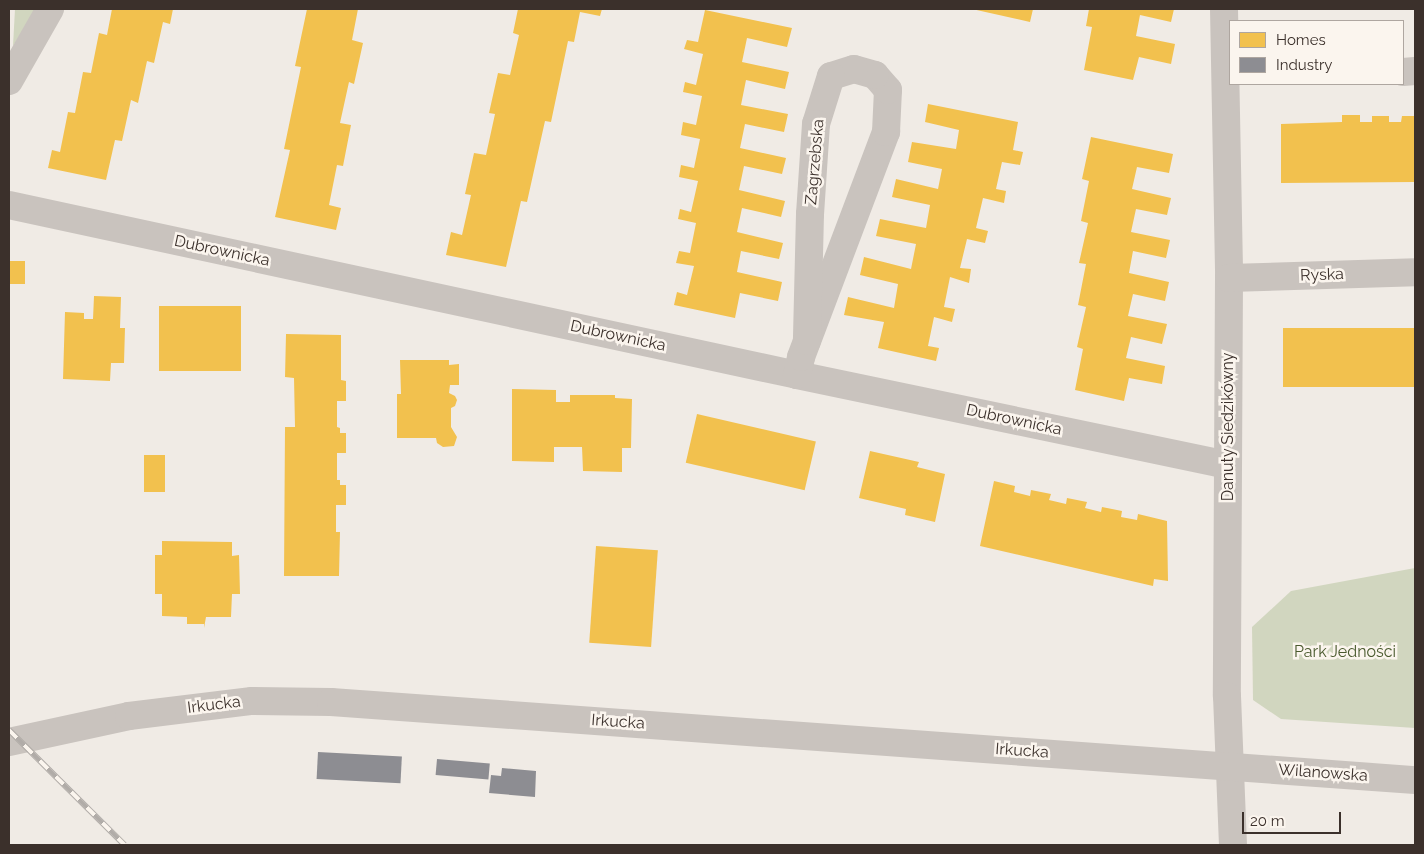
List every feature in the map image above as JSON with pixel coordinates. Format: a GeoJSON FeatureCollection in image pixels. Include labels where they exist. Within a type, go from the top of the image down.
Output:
{"type":"FeatureCollection","features":[{"type":"Feature","properties":{"kind":"street"},"geometry":{"type":"LineString","coordinates":[[9,81],[50,9]]}},
{"type":"Feature","properties":{"kind":"street","name":"Danuty Siedzikówny"},"geometry":{"type":"LineString","coordinates":[[1224,9],[1228,77],[1229,278],[1227,696],[1233,845]]}},
{"type":"Feature","properties":{"kind":"street","name":"Zagrzebska"},"geometry":{"type":"LineString","coordinates":[[797,375],[807,341],[886,132],[888,90],[875,76],[854,69],[831,76],[816,124],[810,214],[807,341]]}},
{"type":"Feature","properties":{"kind":"street","name":"Dubrownicka"},"geometry":{"type":"LineString","coordinates":[[9,205],[797,375],[1228,464]]}},
{"type":"Feature","properties":{"kind":"street","name":"Ryska"},"geometry":{"type":"LineString","coordinates":[[1229,278],[1415,272]]}},
{"type":"Feature","properties":{"kind":"street","name":"Irkucka"},"geometry":{"type":"LineString","coordinates":[[9,742],[129,716],[252,701],[331,702],[1230,766]]}},
{"type":"Feature","properties":{"kind":"street","name":"Wilanowska"},"geometry":{"type":"LineString","coordinates":[[1230,766],[1415,780]]}},
{"type":"Feature","properties":{"kind":"green space"},"geometry":{"type":"Polygon","coordinates":[[[15,9],[37,9],[13,46],[15,9]]]}},
{"type":"Feature","properties":{"kind":"green space","name":"Park Jedności"},"geometry":{"type":"Polygon","coordinates":[[[1415,568],[1415,728],[1281,719],[1253,700],[1252,627],[1291,591],[1415,568]]]}},
{"type":"Feature","properties":{"kind":"building: Homes"},"geometry":{"type":"Polygon","coordinates":[[[112,9],[173,9],[170,24],[163,22],[154,63],[147,61],[138,103],[131,100],[122,141],[115,140],[106,180],[48,168],[52,150],[60,152],[68,112],[75,113],[83,72],[91,73],[99,33],[107,35],[112,9]]]}},
{"type":"Feature","properties":{"kind":"building: Homes"},"geometry":{"type":"Polygon","coordinates":[[[307,9],[358,9],[352,40],[363,43],[354,84],[349,82],[340,123],[351,125],[343,166],[337,165],[329,205],[341,208],[336,230],[275,217],[290,150],[284,149],[301,67],[295,66],[307,9]]]}},
{"type":"Feature","properties":{"kind":"building: Homes"},"geometry":{"type":"Polygon","coordinates":[[[518,9],[602,9],[600,16],[580,12],[574,42],[568,41],[551,122],[545,121],[527,202],[521,201],[506,267],[446,255],[451,232],[462,235],[471,195],[465,194],[474,153],[486,155],[495,114],[489,113],[498,73],[510,75],[519,35],[513,33],[518,9]]]}},
{"type":"Feature","properties":{"kind":"building: Homes"},"geometry":{"type":"Polygon","coordinates":[[[972,9],[1033,9],[1030,22],[972,9]]]}},
{"type":"Feature","properties":{"kind":"building: Homes"},"geometry":{"type":"Polygon","coordinates":[[[1089,9],[1174,9],[1171,22],[1140,15],[1136,36],[1175,44],[1171,64],[1139,57],[1133,80],[1084,70],[1092,27],[1086,26],[1089,9]]]}},
{"type":"Feature","properties":{"kind":"building: Homes"},"geometry":{"type":"Polygon","coordinates":[[[705,10],[792,28],[787,47],[747,38],[742,62],[789,72],[785,89],[746,80],[741,105],[788,114],[784,132],[745,124],[740,148],[786,158],[782,174],[744,166],[739,190],[785,201],[781,217],[742,208],[737,232],[783,243],[779,259],[741,251],[737,272],[782,282],[778,301],[740,293],[735,318],[674,305],[677,292],[687,295],[694,266],[676,263],[679,251],[690,253],[696,223],[678,219],[680,209],[691,212],[698,181],[679,177],[681,165],[694,168],[700,139],[681,135],[683,122],[696,125],[702,96],[683,92],[685,82],[696,85],[703,54],[684,49],[687,40],[698,42],[705,10]]]}},
{"type":"Feature","properties":{"kind":"building: Homes"},"geometry":{"type":"Polygon","coordinates":[[[928,104],[1018,122],[1013,150],[1023,152],[1020,165],[1002,162],[996,189],[1006,191],[1004,203],[983,198],[976,228],[988,231],[985,243],[967,239],[960,268],[971,269],[969,283],[950,277],[944,307],[955,309],[952,322],[934,317],[928,346],[939,348],[936,361],[878,348],[884,322],[844,315],[848,297],[894,308],[898,284],[860,275],[864,257],[911,269],[916,244],[876,236],[880,219],[926,228],[930,205],[892,197],[896,179],[938,189],[942,169],[908,162],[912,142],[956,149],[959,130],[925,122],[928,104]]]}},
{"type":"Feature","properties":{"kind":"building: Homes"},"geometry":{"type":"Polygon","coordinates":[[[1342,115],[1360,115],[1360,122],[1372,122],[1372,116],[1389,116],[1389,122],[1401,122],[1402,116],[1415,116],[1415,182],[1281,183],[1281,124],[1342,122],[1342,115]]]}},
{"type":"Feature","properties":{"kind":"building: Homes"},"geometry":{"type":"Polygon","coordinates":[[[1091,137],[1173,154],[1169,173],[1137,167],[1132,189],[1171,198],[1167,215],[1136,209],[1131,232],[1170,240],[1166,258],[1133,251],[1129,273],[1169,282],[1165,301],[1133,294],[1128,316],[1167,324],[1162,344],[1131,337],[1126,358],[1165,366],[1162,384],[1129,378],[1124,401],[1075,390],[1083,349],[1077,347],[1086,307],[1078,305],[1086,264],[1079,263],[1088,223],[1081,221],[1089,181],[1082,179],[1091,137]]]}},
{"type":"Feature","properties":{"kind":"building: Homes"},"geometry":{"type":"Polygon","coordinates":[[[9,261],[25,261],[25,284],[9,284],[9,261]]]}},
{"type":"Feature","properties":{"kind":"building: Homes"},"geometry":{"type":"Polygon","coordinates":[[[94,296],[121,297],[120,328],[125,328],[124,363],[111,363],[110,381],[63,379],[65,312],[84,313],[84,319],[93,319],[94,296]]]}},
{"type":"Feature","properties":{"kind":"building: Homes"},"geometry":{"type":"Polygon","coordinates":[[[159,306],[241,306],[241,371],[159,371],[159,306]]]}},
{"type":"Feature","properties":{"kind":"building: Homes"},"geometry":{"type":"Polygon","coordinates":[[[1283,328],[1415,328],[1415,387],[1283,387],[1283,328]]]}},
{"type":"Feature","properties":{"kind":"building: Homes"},"geometry":{"type":"Polygon","coordinates":[[[286,334],[341,335],[341,380],[346,381],[346,401],[337,401],[337,427],[340,428],[340,433],[346,433],[346,453],[337,453],[337,480],[340,480],[340,485],[346,485],[346,505],[336,505],[336,532],[340,532],[339,576],[284,576],[285,427],[295,427],[294,378],[285,377],[286,334]]]}},
{"type":"Feature","properties":{"kind":"building: Homes"},"geometry":{"type":"Polygon","coordinates":[[[400,360],[449,360],[449,365],[459,364],[459,385],[450,385],[449,393],[455,396],[457,400],[455,406],[451,408],[451,427],[457,437],[454,446],[443,447],[437,443],[436,438],[397,438],[397,394],[401,394],[400,360]]]}},
{"type":"Feature","properties":{"kind":"building: Homes"},"geometry":{"type":"Polygon","coordinates":[[[512,389],[556,390],[556,402],[570,402],[570,395],[615,395],[615,398],[632,399],[631,448],[622,448],[622,472],[583,471],[582,447],[554,447],[554,462],[512,461],[512,389]]]}},
{"type":"Feature","properties":{"kind":"building: Homes"},"geometry":{"type":"Polygon","coordinates":[[[697,414],[816,441],[805,490],[686,463],[697,414]]]}},
{"type":"Feature","properties":{"kind":"building: Homes"},"geometry":{"type":"Polygon","coordinates":[[[870,451],[919,462],[917,467],[945,474],[935,522],[905,515],[906,509],[859,498],[870,451]]]}},
{"type":"Feature","properties":{"kind":"building: Homes"},"geometry":{"type":"Polygon","coordinates":[[[144,455],[165,455],[165,492],[144,492],[144,455]]]}},
{"type":"Feature","properties":{"kind":"building: Homes"},"geometry":{"type":"Polygon","coordinates":[[[994,481],[1015,486],[1014,492],[1030,496],[1031,490],[1051,494],[1049,500],[1066,504],[1067,498],[1087,502],[1085,508],[1101,512],[1102,507],[1122,511],[1121,517],[1137,520],[1138,514],[1167,521],[1168,581],[1154,579],[1153,586],[980,546],[994,481]]]}},
{"type":"Feature","properties":{"kind":"building: Homes"},"geometry":{"type":"Polygon","coordinates":[[[162,541],[232,542],[232,556],[239,555],[240,594],[232,594],[231,617],[206,617],[204,628],[204,624],[187,624],[187,617],[162,616],[162,594],[155,594],[155,555],[162,555],[162,541]]]}},
{"type":"Feature","properties":{"kind":"building: Homes"},"geometry":{"type":"Polygon","coordinates":[[[596,546],[658,550],[651,647],[589,643],[596,546]]]}},
{"type":"Feature","properties":{"kind":"building: Industry"},"geometry":{"type":"Polygon","coordinates":[[[318,752],[402,756],[400,783],[317,779],[318,752]]]}},
{"type":"Feature","properties":{"kind":"building: Industry"},"geometry":{"type":"Polygon","coordinates":[[[437,759],[490,764],[488,780],[436,775],[437,759]]]}},
{"type":"Feature","properties":{"kind":"building: Industry"},"geometry":{"type":"Polygon","coordinates":[[[502,768],[536,771],[535,797],[489,793],[491,775],[501,776],[502,768]]]}},
{"type":"Feature","properties":{"kind":"railway"},"geometry":{"type":"LineString","coordinates":[[9,730],[125,845]]}}]}
